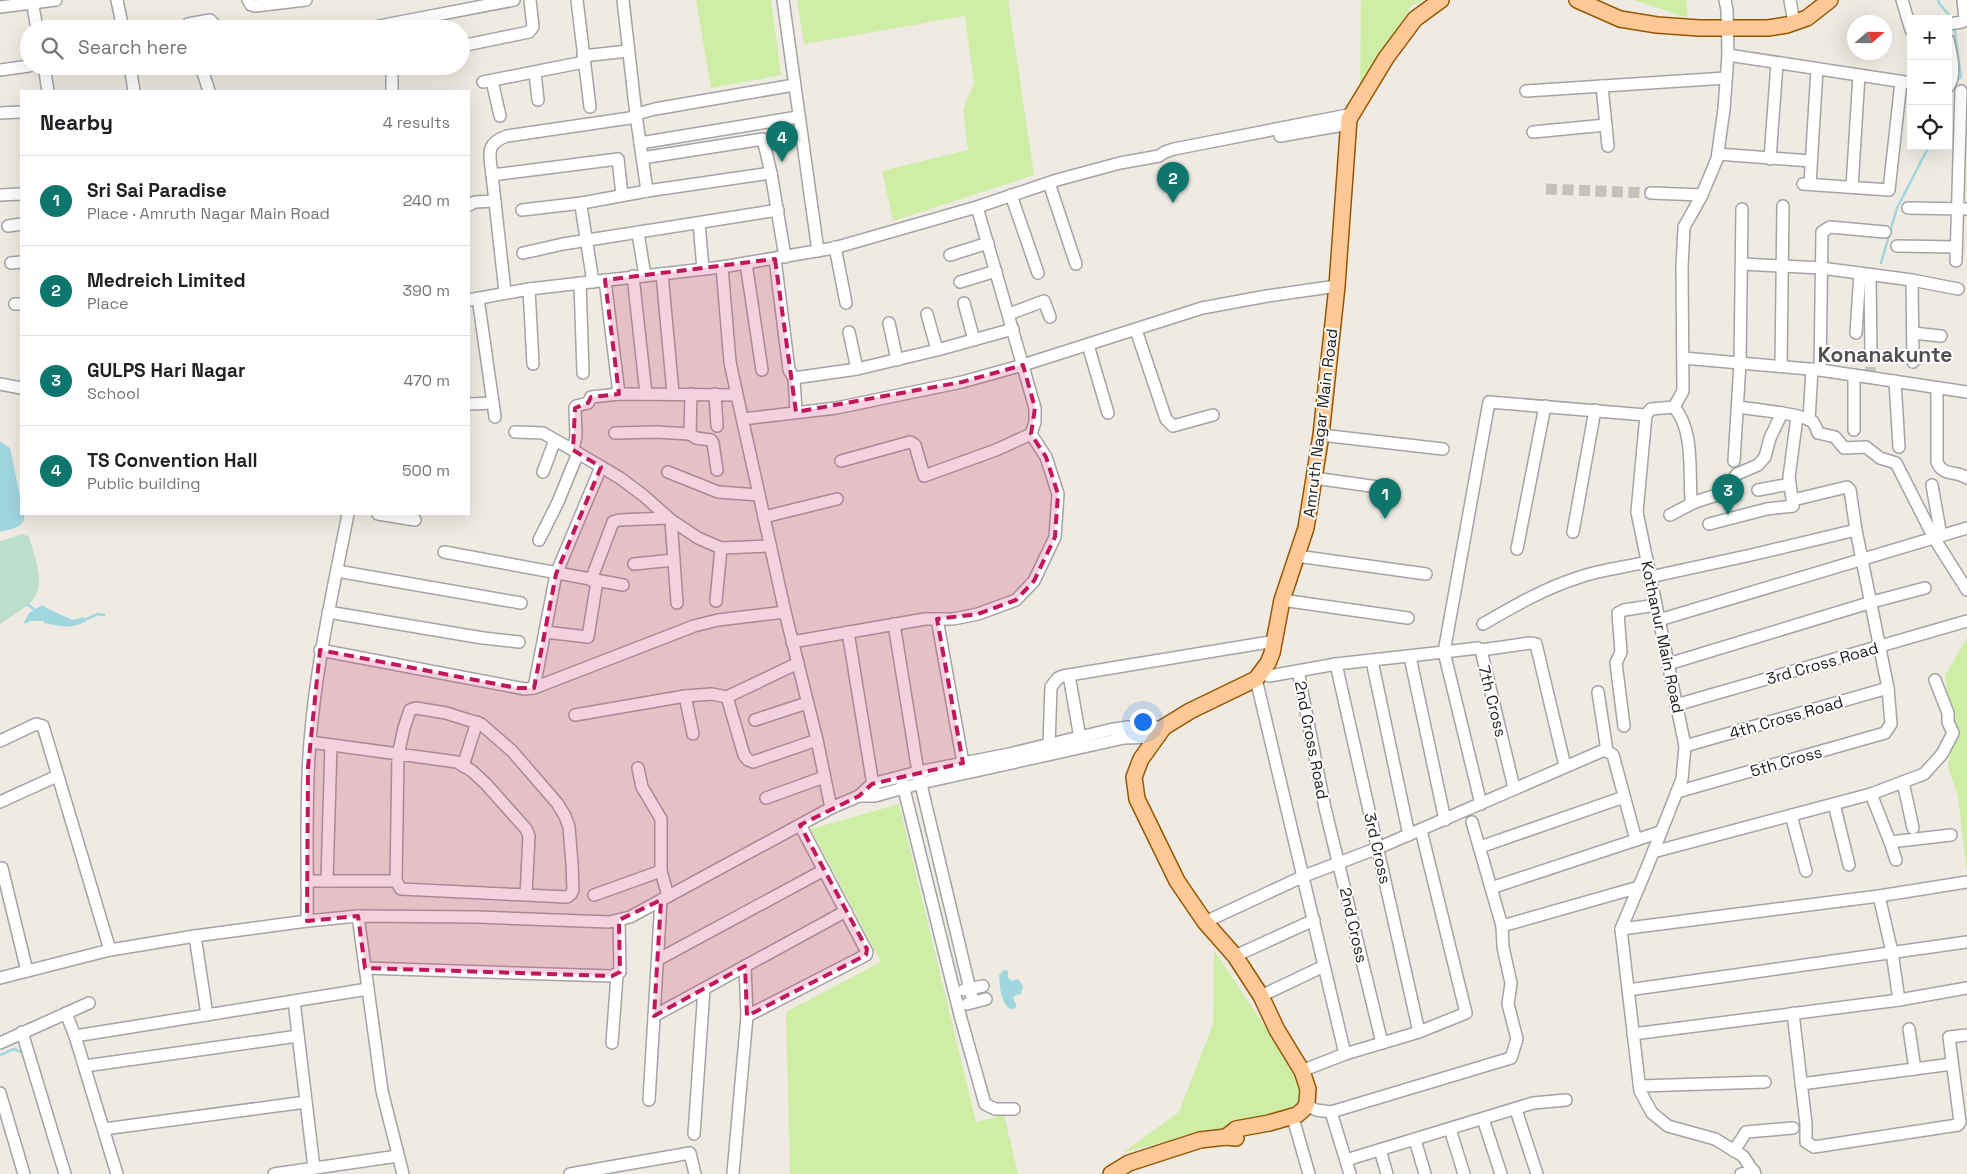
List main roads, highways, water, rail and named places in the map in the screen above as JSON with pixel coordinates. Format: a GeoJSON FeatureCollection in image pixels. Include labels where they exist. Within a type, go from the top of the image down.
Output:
{"type":"FeatureCollection","features":[{"type":"Feature","properties":{"kind":"main road","name":"Amruth Nagar Main Road"},"geometry":{"type":"LineString","coordinates":[[1264,1001],[1235,956],[1205,922],[1177,881],[1137,799],[1134,777],[1141,759],[1160,732],[1190,711],[1259,676],[1268,664],[1275,641],[1282,600],[1306,528],[1321,435],[1337,286],[1351,119],[1386,58],[1415,19],[1441,0]]}},
{"type":"Feature","properties":{"kind":"main road"},"geometry":{"type":"LineString","coordinates":[[1577,0],[1620,19],[1657,25],[1699,28],[1768,28],[1794,23],[1807,18],[1830,0]]}},
{"type":"Feature","properties":{"kind":"main road"},"geometry":{"type":"LineString","coordinates":[[1112,1174],[1129,1163],[1206,1138],[1226,1137],[1238,1139],[1295,1125],[1304,1122],[1318,1109],[1318,1092],[1309,1068],[1284,1025],[1264,1001]]}},
{"type":"Feature","properties":{"kind":"main road"},"geometry":{"type":"LineString","coordinates":[[1264,1001],[1277,1030],[1302,1071],[1318,1109]]}},
{"type":"Feature","properties":{"kind":"main road"},"geometry":{"type":"LineString","coordinates":[[1226,1137],[1236,1130],[1269,1124],[1318,1109]]}},
{"type":"Feature","properties":{"kind":"water"},"geometry":{"type":"Polygon","coordinates":[[[0,441],[10,448],[20,496],[20,515],[24,515],[24,518],[23,522],[17,527],[0,532],[0,441]]]}},
{"type":"Feature","properties":{"kind":"water"},"geometry":{"type":"Polygon","coordinates":[[[42,605],[73,620],[84,617],[86,621],[75,626],[60,626],[44,623],[44,621],[32,621],[23,624],[29,613],[42,605]]]}},
{"type":"Feature","properties":{"kind":"water"},"geometry":{"type":"Polygon","coordinates":[[[1004,970],[1008,971],[1008,978],[1012,981],[1018,979],[1023,986],[1021,994],[1013,998],[1016,1008],[1010,1009],[1002,998],[999,975],[1004,970]]]}},
{"type":"Feature","properties":{"kind":"waterway"},"geometry":{"type":"LineString","coordinates":[[1938,0],[1953,20]]}},
{"type":"Feature","properties":{"kind":"waterway"},"geometry":{"type":"LineString","coordinates":[[1954,26],[1961,77],[1955,82]]}},
{"type":"Feature","properties":{"kind":"waterway"},"geometry":{"type":"LineString","coordinates":[[1881,263],[1897,208],[1927,150]]}},
{"type":"Feature","properties":{"kind":"waterway"},"geometry":{"type":"LineString","coordinates":[[27,604],[35,610]]}},
{"type":"Feature","properties":{"kind":"waterway"},"geometry":{"type":"LineString","coordinates":[[82,621],[98,614],[104,615]]}},
{"type":"Feature","properties":{"kind":"waterway"},"geometry":{"type":"LineString","coordinates":[[0,1055],[14,1049],[23,1053]]}},
{"type":"Feature","properties":{"kind":"tunnel"},"geometry":{"type":"LineString","coordinates":[[1546,189],[1651,193]]}},
{"type":"Feature","properties":{"kind":"tunnel"},"geometry":{"type":"LineString","coordinates":[[1870,378],[1871,353]]}},
{"type":"Feature","properties":{"kind":"place","name":"TS Convention Hall"},"geometry":{"type":"Point","coordinates":[782,162]}},
{"type":"Feature","properties":{"kind":"place","name":"Medreich Limited"},"geometry":{"type":"Point","coordinates":[1173,203]}},
{"type":"Feature","properties":{"kind":"place","name":"GULPS Hari Nagar"},"geometry":{"type":"Point","coordinates":[1728,515]}},
{"type":"Feature","properties":{"kind":"place","name":"Sri Sai Paradise"},"geometry":{"type":"Point","coordinates":[1385,519]}},
{"type":"Feature","properties":{"kind":"district","name":"Konanakunte"},"geometry":{"type":"Point","coordinates":[1885,355]}}]}
